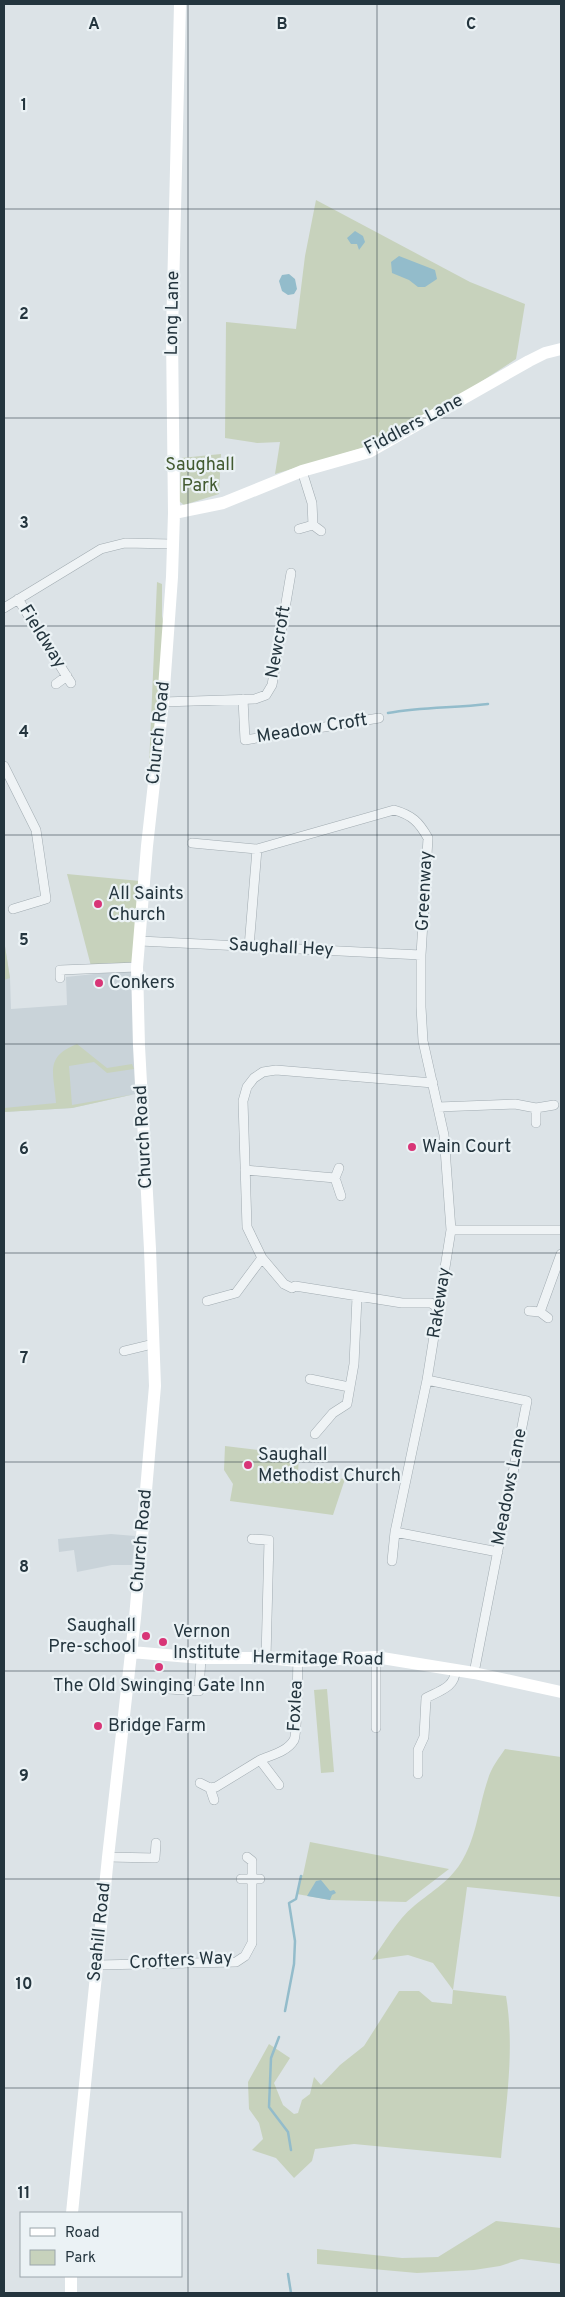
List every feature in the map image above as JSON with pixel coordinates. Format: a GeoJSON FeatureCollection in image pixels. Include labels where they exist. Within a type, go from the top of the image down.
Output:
{"type":"FeatureCollection","features":[{"type":"Feature","properties":{"kind":"street","name":"Long Lane"},"geometry":{"type":"LineString","coordinates":[[169,622],[174,513],[172,334],[180,4]]}},
{"type":"Feature","properties":{"kind":"street","name":"Fiddlers Lane"},"geometry":{"type":"LineString","coordinates":[[174,513],[223,503],[302,471],[369,452],[529,361],[545,353],[561,349]]}},
{"type":"Feature","properties":{"kind":"street"},"geometry":{"type":"LineString","coordinates":[[302,471],[312,503],[313,525]]}},
{"type":"Feature","properties":{"kind":"street"},"geometry":{"type":"LineString","coordinates":[[299,529],[313,525],[321,530]]}},
{"type":"Feature","properties":{"kind":"street"},"geometry":{"type":"LineString","coordinates":[[4,608],[101,549],[125,543],[172,544]]}},
{"type":"Feature","properties":{"kind":"street","name":"Newcroft"},"geometry":{"type":"LineString","coordinates":[[163,702],[255,699],[266,695],[270,689],[291,573]]}},
{"type":"Feature","properties":{"kind":"street","name":"Fieldway"},"geometry":{"type":"LineString","coordinates":[[18,599],[69,679],[56,684]]}},
{"type":"Feature","properties":{"kind":"street","name":"Church Road"},"geometry":{"type":"LineString","coordinates":[[132,1652],[155,1386],[137,967],[169,622]]}},
{"type":"Feature","properties":{"kind":"street","name":"Meadow Croft"},"geometry":{"type":"LineString","coordinates":[[243,699],[241,742],[379,718]]}},
{"type":"Feature","properties":{"kind":"street"},"geometry":{"type":"LineString","coordinates":[[4,766],[36,830],[46,899],[13,909]]}},
{"type":"Feature","properties":{"kind":"street","name":"Greenway"},"geometry":{"type":"LineString","coordinates":[[192,843],[257,849],[394,810],[407,813],[419,822],[428,838],[421,1006],[423,1041],[430,1073]]}},
{"type":"Feature","properties":{"kind":"street"},"geometry":{"type":"LineString","coordinates":[[249,947],[257,849]]}},
{"type":"Feature","properties":{"kind":"street","name":"Saughall Hey"},"geometry":{"type":"LineString","coordinates":[[140,941],[422,956]]}},
{"type":"Feature","properties":{"kind":"street"},"geometry":{"type":"LineString","coordinates":[[60,970],[137,967]]}},
{"type":"Feature","properties":{"kind":"street"},"geometry":{"type":"LineString","coordinates":[[433,1083],[276,1070],[263,1072],[254,1078],[247,1087],[243,1101],[245,1170],[247,1227],[256,1249],[284,1284],[292,1288],[295,1286],[402,1303],[431,1303],[440,1309]]}},
{"type":"Feature","properties":{"kind":"street","name":"Rakeway"},"geometry":{"type":"LineString","coordinates":[[392,1560],[395,1532],[440,1309],[451,1230],[444,1135],[430,1073]]}},
{"type":"Feature","properties":{"kind":"street"},"geometry":{"type":"LineString","coordinates":[[438,1107],[506,1104],[536,1108],[554,1105]]}},
{"type":"Feature","properties":{"kind":"street"},"geometry":{"type":"LineString","coordinates":[[536,1108],[536,1123]]}},
{"type":"Feature","properties":{"kind":"street"},"geometry":{"type":"LineString","coordinates":[[339,1168],[335,1178],[341,1196]]}},
{"type":"Feature","properties":{"kind":"street"},"geometry":{"type":"LineString","coordinates":[[245,1170],[335,1178]]}},
{"type":"Feature","properties":{"kind":"street"},"geometry":{"type":"LineString","coordinates":[[451,1230],[561,1230]]}},
{"type":"Feature","properties":{"kind":"street"},"geometry":{"type":"LineString","coordinates":[[529,1311],[544,1315],[561,1254]]}},
{"type":"Feature","properties":{"kind":"street"},"geometry":{"type":"LineString","coordinates":[[207,1301],[236,1293],[262,1258]]}},
{"type":"Feature","properties":{"kind":"street"},"geometry":{"type":"LineString","coordinates":[[315,1434],[333,1413],[347,1404],[354,1364],[357,1297]]}},
{"type":"Feature","properties":{"kind":"street"},"geometry":{"type":"LineString","coordinates":[[124,1351],[153,1344]]}},
{"type":"Feature","properties":{"kind":"street"},"geometry":{"type":"LineString","coordinates":[[310,1379],[348,1390]]}},
{"type":"Feature","properties":{"kind":"street","name":"Meadows Lane"},"geometry":{"type":"LineString","coordinates":[[427,1380],[527,1401],[474,1673]]}},
{"type":"Feature","properties":{"kind":"street"},"geometry":{"type":"LineString","coordinates":[[395,1532],[498,1552]]}},
{"type":"Feature","properties":{"kind":"street"},"geometry":{"type":"LineString","coordinates":[[252,1539],[273,1541],[266,1658]]}},
{"type":"Feature","properties":{"kind":"street","name":"Hermitage Road"},"geometry":{"type":"LineString","coordinates":[[132,1652],[200,1658],[266,1658],[298,1662],[376,1657],[474,1673],[561,1692]]}},
{"type":"Feature","properties":{"kind":"street","name":"Seahill Road"},"geometry":{"type":"LineString","coordinates":[[72,2212],[108,1857],[132,1652]]}},
{"type":"Feature","properties":{"kind":"street"},"geometry":{"type":"LineString","coordinates":[[376,1657],[376,1728]]}},
{"type":"Feature","properties":{"kind":"street"},"geometry":{"type":"LineString","coordinates":[[170,1689],[199,1691],[200,1658]]}},
{"type":"Feature","properties":{"kind":"street","name":"Foxlea"},"geometry":{"type":"LineString","coordinates":[[210,1788],[228,1781],[260,1760],[284,1750],[294,1740],[297,1727],[298,1662]]}},
{"type":"Feature","properties":{"kind":"street"},"geometry":{"type":"LineString","coordinates":[[418,1774],[418,1750],[424,1737],[426,1698],[453,1683],[455,1670]]}},
{"type":"Feature","properties":{"kind":"street"},"geometry":{"type":"LineString","coordinates":[[260,1760],[279,1785]]}},
{"type":"Feature","properties":{"kind":"street"},"geometry":{"type":"LineString","coordinates":[[200,1783],[210,1788],[214,1800]]}},
{"type":"Feature","properties":{"kind":"street"},"geometry":{"type":"LineString","coordinates":[[108,1857],[155,1858],[156,1843]]}},
{"type":"Feature","properties":{"kind":"street","name":"Crofters Way"},"geometry":{"type":"LineString","coordinates":[[98,1965],[236,1962],[245,1956],[252,1943],[256,1879],[253,1860]]}},
{"type":"Feature","properties":{"kind":"street"},"geometry":{"type":"LineString","coordinates":[[240,1879],[256,1879]]}},
{"type":"Feature","properties":{"kind":"street"},"geometry":{"type":"LineString","coordinates":[[70,2277],[71,2293]]}},
{"type":"Feature","properties":{"kind":"shaded area"},"geometry":{"type":"Polygon","coordinates":[[[4,940],[10,978],[11,1009],[67,1005],[66,977],[132,970],[135,1094],[72,1108],[4,1112],[4,940]]]}},
{"type":"Feature","properties":{"kind":"shaded area"},"geometry":{"type":"Polygon","coordinates":[[[111,1534],[135,1536],[132,1565],[112,1565],[77,1572],[74,1550],[59,1552],[58,1539],[111,1534]]]}},
{"type":"Feature","properties":{"kind":"green space"},"geometry":{"type":"Polygon","coordinates":[[[316,200],[470,282],[525,304],[516,359],[473,387],[372,445],[275,474],[280,442],[257,443],[225,438],[226,322],[296,329],[305,256],[316,200]]]}},
{"type":"Feature","properties":{"kind":"green space","name":"Saughall Park"},"geometry":{"type":"Polygon","coordinates":[[[221,454],[219,494],[184,505],[179,501],[181,458],[221,454]]]}},
{"type":"Feature","properties":{"kind":"green space"},"geometry":{"type":"Polygon","coordinates":[[[157,582],[162,584],[164,627],[152,761],[149,766],[157,582]]]}},
{"type":"Feature","properties":{"kind":"green space"},"geometry":{"type":"Polygon","coordinates":[[[67,874],[140,881],[133,963],[91,966],[67,874]]]}},
{"type":"Feature","properties":{"kind":"green space"},"geometry":{"type":"Polygon","coordinates":[[[4,940],[10,978],[4,980],[4,940]]]}},
{"type":"Feature","properties":{"kind":"green space"},"geometry":{"type":"Polygon","coordinates":[[[77,1044],[107,1068],[132,1064],[134,1069],[107,1073],[94,1062],[69,1066],[72,1105],[135,1094],[72,1108],[4,1112],[4,1108],[56,1103],[53,1075],[55,1060],[60,1054],[77,1044]]]}},
{"type":"Feature","properties":{"kind":"green space"},"geometry":{"type":"Polygon","coordinates":[[[225,1446],[299,1455],[298,1473],[345,1479],[333,1515],[230,1501],[233,1484],[224,1470],[225,1446]]]}},
{"type":"Feature","properties":{"kind":"green space"},"geometry":{"type":"Polygon","coordinates":[[[327,1689],[334,1772],[321,1773],[314,1690],[327,1689]]]}},
{"type":"Feature","properties":{"kind":"green space"},"geometry":{"type":"Polygon","coordinates":[[[505,1749],[561,1757],[561,1897],[467,1887],[453,1990],[433,1963],[408,1955],[372,1960],[402,1918],[447,1879],[458,1866],[472,1840],[489,1775],[505,1749]]]}},
{"type":"Feature","properties":{"kind":"green space"},"geometry":{"type":"Polygon","coordinates":[[[310,1842],[449,1869],[406,1902],[330,1900],[297,1894],[310,1842]]]}},
{"type":"Feature","properties":{"kind":"green space"},"geometry":{"type":"Polygon","coordinates":[[[453,1990],[506,1996],[509,2016],[510,2056],[501,2158],[354,2144],[315,2149],[312,2161],[294,2178],[276,2158],[252,2150],[263,2139],[259,2123],[249,2109],[248,2082],[269,2044],[290,2058],[274,2083],[283,2105],[294,2114],[298,2113],[302,2100],[310,2094],[314,2077],[321,2085],[340,2065],[364,2046],[399,1991],[419,1991],[432,2002],[452,2004],[453,1990]]]}},
{"type":"Feature","properties":{"kind":"green space"},"geometry":{"type":"Polygon","coordinates":[[[496,2221],[561,2228],[561,2264],[521,2259],[500,2266],[474,2270],[417,2273],[317,2264],[317,2249],[402,2258],[438,2257],[496,2221]]]}},
{"type":"Feature","properties":{"kind":"water"},"geometry":{"type":"Polygon","coordinates":[[[355,231],[363,236],[365,242],[359,250],[357,244],[351,244],[347,238],[355,231]]]}},
{"type":"Feature","properties":{"kind":"water"},"geometry":{"type":"Polygon","coordinates":[[[399,256],[435,270],[437,279],[425,287],[418,287],[409,280],[392,273],[391,262],[399,256]]]}},
{"type":"Feature","properties":{"kind":"water"},"geometry":{"type":"Polygon","coordinates":[[[289,274],[295,279],[297,289],[294,294],[288,295],[282,291],[279,281],[282,275],[289,274]]]}},
{"type":"Feature","properties":{"kind":"water"},"geometry":{"type":"Polygon","coordinates":[[[321,1880],[330,1891],[334,1890],[336,1893],[332,1895],[330,1900],[307,1896],[316,1881],[321,1880]]]}},
{"type":"Feature","properties":{"kind":"waterway"},"geometry":{"type":"LineString","coordinates":[[388,713],[488,704]]}},
{"type":"Feature","properties":{"kind":"waterway"},"geometry":{"type":"LineString","coordinates":[[285,2011],[294,1964],[295,1941],[289,1903],[296,1899],[301,1876]]}},
{"type":"Feature","properties":{"kind":"waterway"},"geometry":{"type":"LineString","coordinates":[[279,2037],[271,2058],[269,2107],[288,2132],[291,2150]]}},
{"type":"Feature","properties":{"kind":"waterway"},"geometry":{"type":"LineString","coordinates":[[288,2274],[291,2293]]}},
{"type":"Feature","properties":{"kind":"place","name":"All Saints Church"},"geometry":{"type":"Point","coordinates":[98,904]}},
{"type":"Feature","properties":{"kind":"place","name":"Conkers"},"geometry":{"type":"Point","coordinates":[99,983]}},
{"type":"Feature","properties":{"kind":"place","name":"Wain Court"},"geometry":{"type":"Point","coordinates":[412,1147]}},
{"type":"Feature","properties":{"kind":"place","name":"Saughall Methodist Church"},"geometry":{"type":"Point","coordinates":[248,1465]}},
{"type":"Feature","properties":{"kind":"place","name":"Saughall Pre-school"},"geometry":{"type":"Point","coordinates":[146,1636]}},
{"type":"Feature","properties":{"kind":"place","name":"Vernon Institute"},"geometry":{"type":"Point","coordinates":[163,1642]}},
{"type":"Feature","properties":{"kind":"place","name":"The Old Swinging Gate Inn"},"geometry":{"type":"Point","coordinates":[159,1667]}},
{"type":"Feature","properties":{"kind":"place","name":"Bridge Farm"},"geometry":{"type":"Point","coordinates":[98,1726]}}]}
